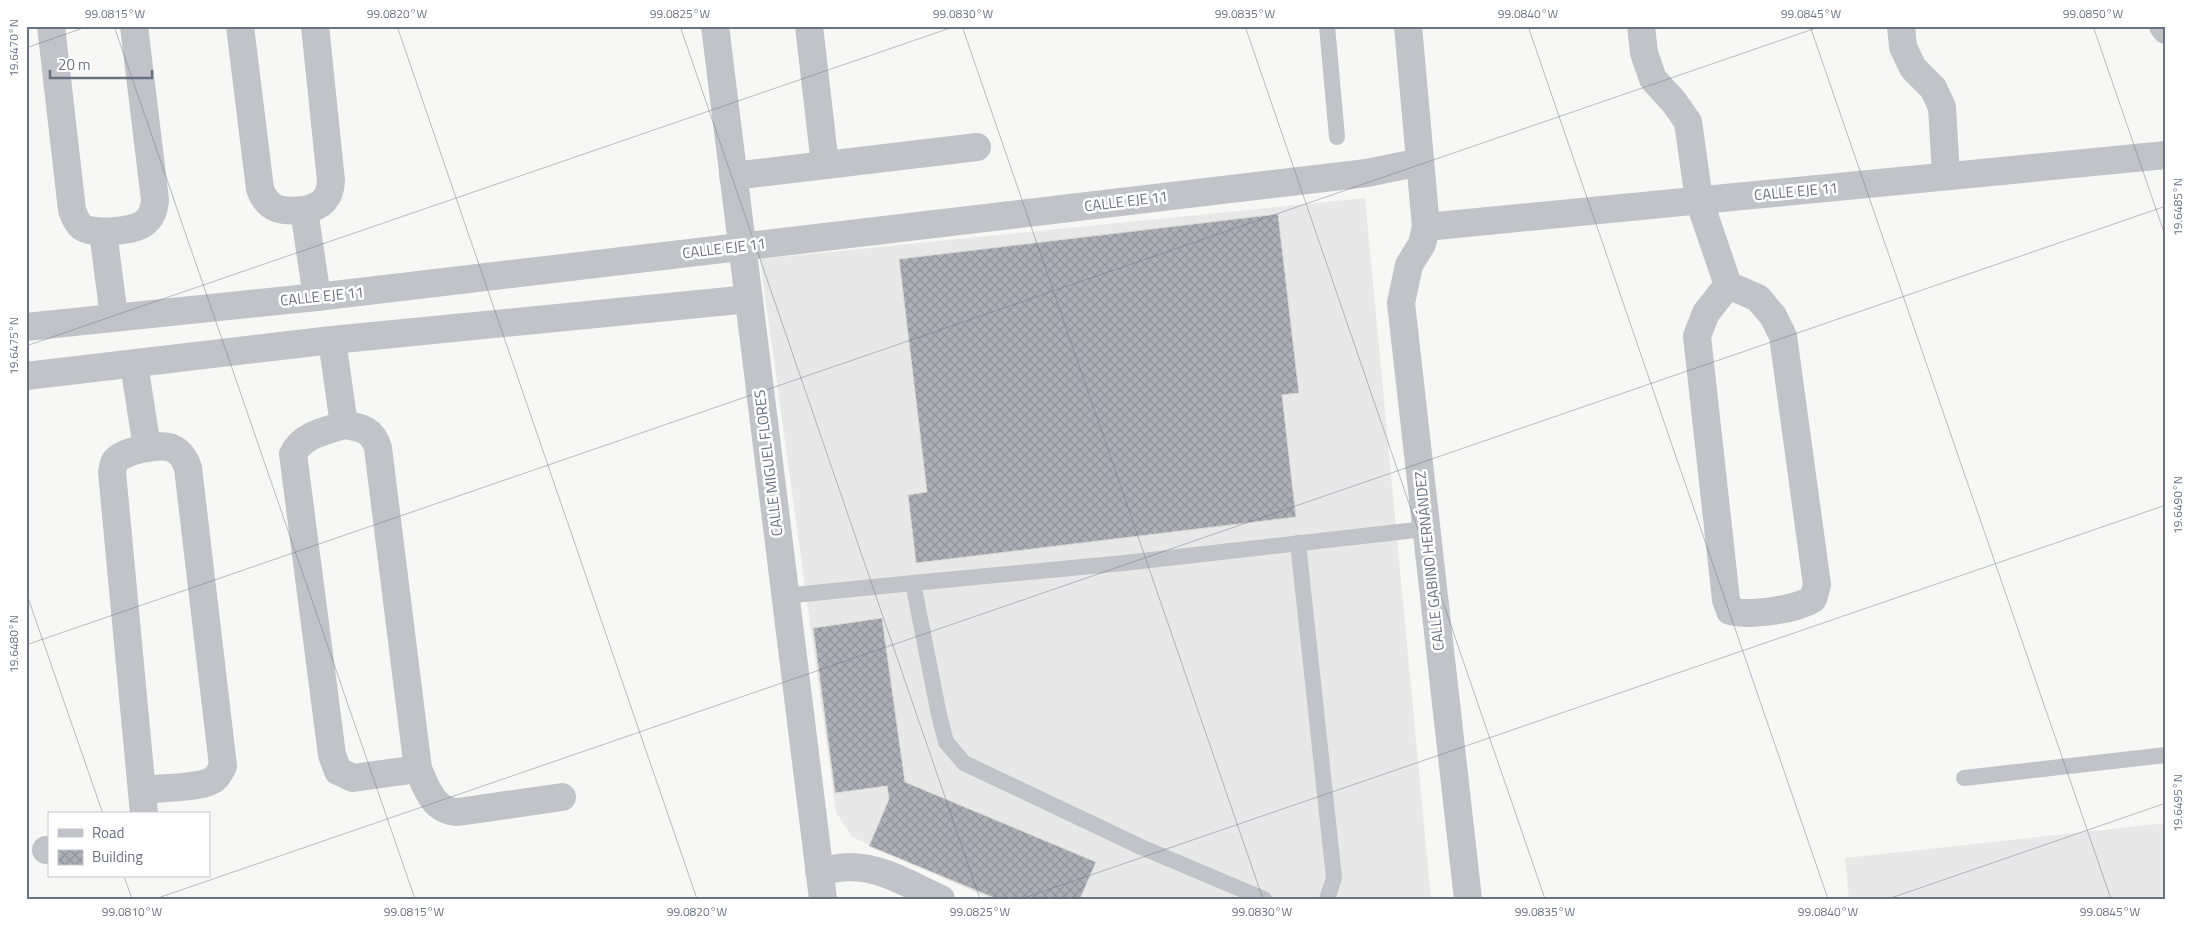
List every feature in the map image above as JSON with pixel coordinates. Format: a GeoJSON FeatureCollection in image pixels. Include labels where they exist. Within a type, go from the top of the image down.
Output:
{"type":"FeatureCollection","features":[{"type":"Feature","properties":{"kind":"street"},"geometry":{"type":"LineString","coordinates":[[50,26],[72,210],[82,226],[90,231],[103,232],[142,225],[149,219],[154,210],[155,200],[134,26]]}},
{"type":"Feature","properties":{"kind":"street"},"geometry":{"type":"LineString","coordinates":[[240,26],[260,189],[263,198],[269,206],[278,211],[304,210],[320,205],[331,190],[332,181],[315,26]]}},
{"type":"Feature","properties":{"kind":"street","name":"CALLE MIGUEL FLORES"},"geometry":{"type":"LineString","coordinates":[[716,26],[784,596],[823,899]]}},
{"type":"Feature","properties":{"kind":"street"},"geometry":{"type":"LineString","coordinates":[[809,26],[825,165]]}},
{"type":"Feature","properties":{"kind":"street"},"geometry":{"type":"LineString","coordinates":[[1408,26],[1426,227]]}},
{"type":"Feature","properties":{"kind":"street"},"geometry":{"type":"LineString","coordinates":[[1641,26],[1644,53],[1653,79],[1674,102],[1688,122],[1699,200],[1728,285],[1758,298],[1773,316],[1783,336],[1817,585],[1813,599],[1804,605],[1744,614],[1730,611],[1726,600],[1697,336],[1706,313],[1728,285]]}},
{"type":"Feature","properties":{"kind":"street"},"geometry":{"type":"LineString","coordinates":[[1901,26],[1903,47],[1913,68],[1933,88],[1942,107],[1946,176]]}},
{"type":"Feature","properties":{"kind":"street"},"geometry":{"type":"LineString","coordinates":[[2163,26],[2166,30]]}},
{"type":"Feature","properties":{"kind":"street"},"geometry":{"type":"LineString","coordinates":[[733,176],[977,147]]}},
{"type":"Feature","properties":{"kind":"street","name":"CALLE EJE 11"},"geometry":{"type":"LineString","coordinates":[[1426,227],[2166,155]]}},
{"type":"Feature","properties":{"kind":"street","name":"CALLE EJE 11"},"geometry":{"type":"LineString","coordinates":[[26,327],[317,297],[1367,173],[1420,162]]}},
{"type":"Feature","properties":{"kind":"street"},"geometry":{"type":"LineString","coordinates":[[304,210],[317,297]]}},
{"type":"Feature","properties":{"kind":"street","name":"CALLE GABINO HERNÁNDEZ"},"geometry":{"type":"LineString","coordinates":[[1426,227],[1422,244],[1409,265],[1401,303],[1468,899]]}},
{"type":"Feature","properties":{"kind":"street"},"geometry":{"type":"LineString","coordinates":[[103,232],[114,317]]}},
{"type":"Feature","properties":{"kind":"street"},"geometry":{"type":"LineString","coordinates":[[26,376],[332,340],[749,299]]}},
{"type":"Feature","properties":{"kind":"street"},"geometry":{"type":"LineString","coordinates":[[332,340],[344,425]]}},
{"type":"Feature","properties":{"kind":"street"},"geometry":{"type":"LineString","coordinates":[[134,364],[147,448]]}},
{"type":"Feature","properties":{"kind":"street"},"geometry":{"type":"LineString","coordinates":[[418,769],[353,778],[338,771],[332,755],[293,454],[297,445],[304,439],[344,425],[364,429],[371,434],[378,448],[418,769],[436,804],[450,812],[562,797]]}},
{"type":"Feature","properties":{"kind":"street"},"geometry":{"type":"LineString","coordinates":[[170,447],[179,452],[185,459],[188,468],[223,766],[218,775],[210,782],[143,802],[112,472],[116,460],[122,456],[147,448],[170,447]]}},
{"type":"Feature","properties":{"kind":"street"},"geometry":{"type":"LineString","coordinates":[[819,871],[849,867],[866,869],[886,874],[941,899]]}},
{"type":"Feature","properties":{"kind":"lane"},"geometry":{"type":"LineString","coordinates":[[1327,26],[1337,137]]}},
{"type":"Feature","properties":{"kind":"lane"},"geometry":{"type":"LineString","coordinates":[[784,596],[1124,563],[1425,529]]}},
{"type":"Feature","properties":{"kind":"lane"},"geometry":{"type":"LineString","coordinates":[[1298,543],[1334,878],[1327,899]]}},
{"type":"Feature","properties":{"kind":"lane"},"geometry":{"type":"LineString","coordinates":[[913,584],[946,742],[964,763],[1141,847],[1264,899]]}},
{"type":"Feature","properties":{"kind":"lane"},"geometry":{"type":"LineString","coordinates":[[1964,778],[2166,755]]}},
{"type":"Feature","properties":{"kind":"shaded area"},"geometry":{"type":"Polygon","coordinates":[[[1365,198],[1431,899],[990,899],[852,837],[836,812],[760,259],[1365,198]]]}},
{"type":"Feature","properties":{"kind":"shaded area"},"geometry":{"type":"Polygon","coordinates":[[[2166,823],[2166,899],[1849,899],[1845,858],[2166,823]]]}},
{"type":"Feature","properties":{"kind":"building"},"geometry":{"type":"Polygon","coordinates":[[[1278,214],[1299,393],[1282,395],[1296,517],[916,563],[908,495],[927,492],[899,259],[1278,214]]]}},
{"type":"Feature","properties":{"kind":"building"},"geometry":{"type":"Polygon","coordinates":[[[882,618],[905,782],[1096,862],[1080,899],[997,899],[869,846],[889,799],[887,786],[835,793],[813,628],[882,618]]]}}]}
